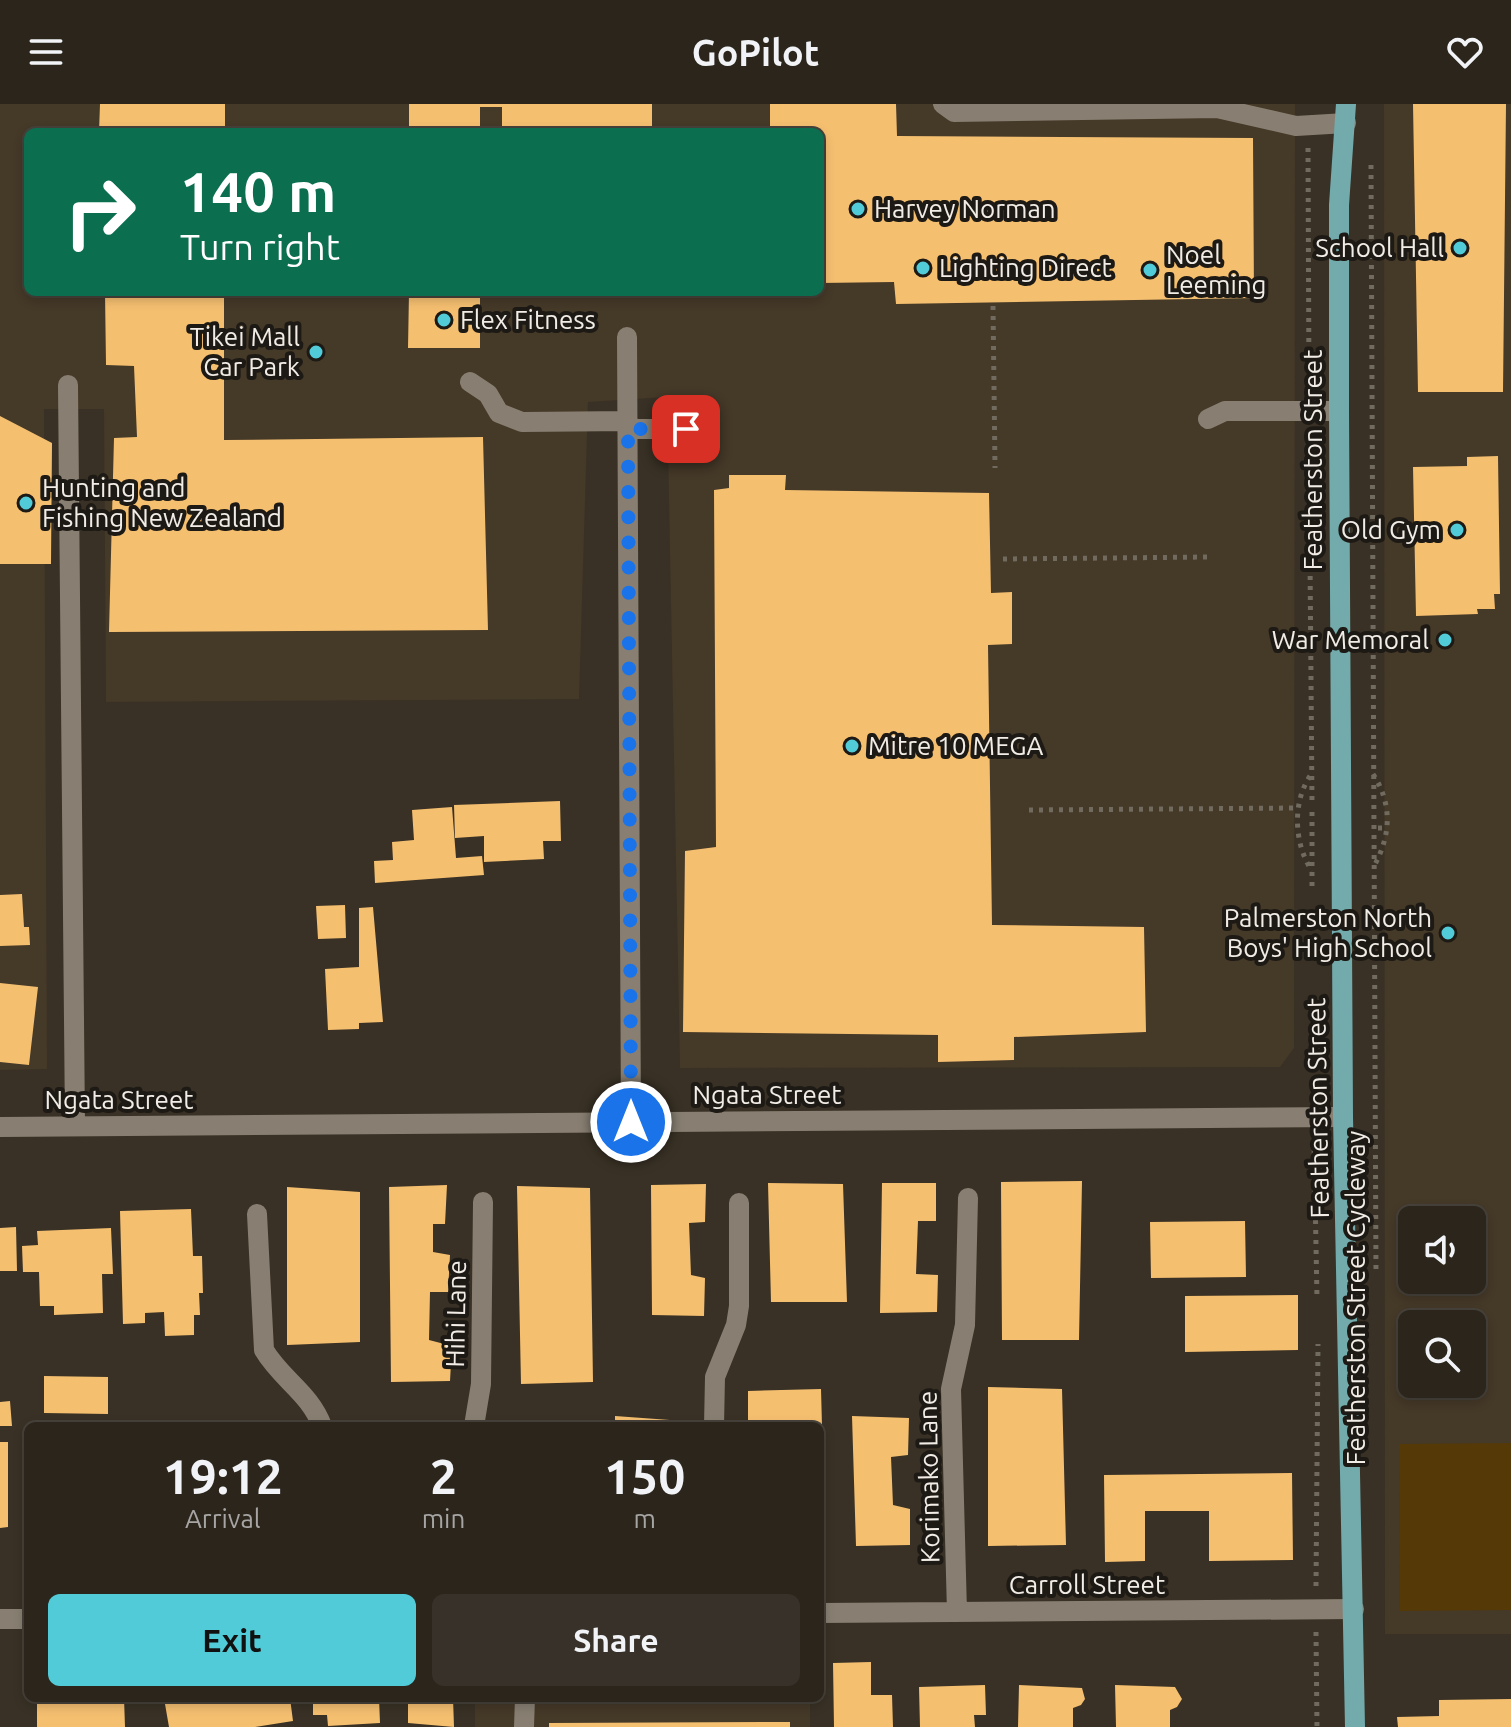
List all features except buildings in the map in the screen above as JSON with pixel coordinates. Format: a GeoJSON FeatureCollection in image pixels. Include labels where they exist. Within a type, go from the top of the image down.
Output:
{"type":"FeatureCollection","features":[{"type":"Feature","properties":{"kind":"main road","name":"Featherston Street"},"geometry":{"type":"LineString","coordinates":[[1346,114],[1339,205],[1339,411],[1343,1117],[1355,1727]]}},
{"type":"Feature","properties":{"kind":"street"},"geometry":{"type":"LineString","coordinates":[[943,104],[954,112],[1217,108],[1296,126],[1346,114]]}},
{"type":"Feature","properties":{"kind":"street"},"geometry":{"type":"LineString","coordinates":[[627,337],[631,1122]]}},
{"type":"Feature","properties":{"kind":"street"},"geometry":{"type":"LineString","coordinates":[[470,382],[488,394],[499,413],[522,422],[686,429]]}},
{"type":"Feature","properties":{"kind":"street"},"geometry":{"type":"LineString","coordinates":[[68,385],[75,1126]]}},
{"type":"Feature","properties":{"kind":"street"},"geometry":{"type":"LineString","coordinates":[[1208,419],[1225,411],[1339,411]]}},
{"type":"Feature","properties":{"kind":"street","name":"Ngata Street"},"geometry":{"type":"LineString","coordinates":[[0,1127],[1343,1117]]}},
{"type":"Feature","properties":{"kind":"street","name":"Korimako Lane"},"geometry":{"type":"LineString","coordinates":[[957,1612],[951,1389],[965,1325],[968,1198]]}},
{"type":"Feature","properties":{"kind":"street","name":"Hihi Lane"},"geometry":{"type":"LineString","coordinates":[[475,1422],[481,1384],[483,1202]]}},
{"type":"Feature","properties":{"kind":"street"},"geometry":{"type":"LineString","coordinates":[[714,1422],[715,1377],[736,1325],[739,1306],[739,1203]]}},
{"type":"Feature","properties":{"kind":"street"},"geometry":{"type":"LineString","coordinates":[[257,1214],[264,1350],[271,1362],[306,1395],[320,1422]]}},
{"type":"Feature","properties":{"kind":"street","name":"Carroll Street"},"geometry":{"type":"LineString","coordinates":[[824,1613],[1354,1609]]}},
{"type":"Feature","properties":{"kind":"street"},"geometry":{"type":"LineString","coordinates":[[0,1619],[24,1619]]}},
{"type":"Feature","properties":{"kind":"street"},"geometry":{"type":"LineString","coordinates":[[524,1727],[525,1702]]}},
{"type":"Feature","properties":{"kind":"path","name":"Featherston Street Cycleway"},"geometry":{"type":"LineString","coordinates":[[1371,160],[1376,1281]]}},
{"type":"Feature","properties":{"kind":"path"},"geometry":{"type":"LineString","coordinates":[[993,306],[995,468]]}},
{"type":"Feature","properties":{"kind":"path"},"geometry":{"type":"LineString","coordinates":[[1003,559],[1209,557]]}},
{"type":"Feature","properties":{"kind":"path","name":"Featherston Street Cycleway"},"geometry":{"type":"LineString","coordinates":[[1372,772],[1386,794],[1386,846],[1373,869]]}},
{"type":"Feature","properties":{"kind":"path"},"geometry":{"type":"LineString","coordinates":[[1311,775],[1299,794],[1299,828],[1300,852],[1312,872]]}},
{"type":"Feature","properties":{"kind":"path"},"geometry":{"type":"LineString","coordinates":[[1029,810],[1299,811],[1307,814]]}},
{"type":"Feature","properties":{"kind":"path"},"geometry":{"type":"LineString","coordinates":[[1377,813],[1386,813]]}},
{"type":"Feature","properties":{"kind":"path"},"geometry":{"type":"LineString","coordinates":[[1299,828],[1308,828]]}},
{"type":"Feature","properties":{"kind":"path"},"geometry":{"type":"LineString","coordinates":[[1378,828],[1386,828]]}},
{"type":"Feature","properties":{"kind":"shaded area"},"geometry":{"type":"Polygon","coordinates":[[[0,104],[1295,104],[1294,1048],[1280,1067],[680,1068],[667,397],[588,402],[579,699],[106,702],[104,409],[44,409],[47,1069],[0,1070],[0,104]]]}},
{"type":"Feature","properties":{"kind":"shaded area","name":"Palmerston North Boys' High School"},"geometry":{"type":"Polygon","coordinates":[[[1384,104],[1511,104],[1511,1634],[1385,1634],[1384,104]]]}},
{"type":"Feature","properties":{"kind":"shaded area"},"geometry":{"type":"Polygon","coordinates":[[[1511,1443],[1511,1610],[1400,1611],[1399,1444],[1511,1443]]]}},
{"type":"Feature","properties":{"kind":"shaded area"},"geometry":{"type":"Polygon","coordinates":[[[475,1702],[810,1702],[810,1727],[475,1727],[475,1702]]]}},
{"type":"Feature","properties":{"kind":"place","name":"Harvey Norman"},"geometry":{"type":"Point","coordinates":[858,209]}},
{"type":"Feature","properties":{"kind":"place","name":"School Hall"},"geometry":{"type":"Point","coordinates":[1460,248]}},
{"type":"Feature","properties":{"kind":"place","name":"Lighting Direct"},"geometry":{"type":"Point","coordinates":[923,268]}},
{"type":"Feature","properties":{"kind":"place","name":"Noel Leeming"},"geometry":{"type":"Point","coordinates":[1150,270]}},
{"type":"Feature","properties":{"kind":"place","name":"Flex Fitness"},"geometry":{"type":"Point","coordinates":[444,320]}},
{"type":"Feature","properties":{"kind":"place","name":"Tikei Mall Car Park"},"geometry":{"type":"Point","coordinates":[316,352]}},
{"type":"Feature","properties":{"kind":"place","name":"Hunting and Fishing New Zealand"},"geometry":{"type":"Point","coordinates":[26,503]}},
{"type":"Feature","properties":{"kind":"place","name":"Old Gym"},"geometry":{"type":"Point","coordinates":[1457,530]}},
{"type":"Feature","properties":{"kind":"place","name":"War Memoral"},"geometry":{"type":"Point","coordinates":[1445,640]}},
{"type":"Feature","properties":{"kind":"place","name":"Mitre 10 MEGA"},"geometry":{"type":"Point","coordinates":[852,746]}},
{"type":"Feature","properties":{"kind":"place","name":"Palmerston North Boys' High School"},"geometry":{"type":"Point","coordinates":[1448,933]}},
{"type":"Feature","properties":{"kind":"route"},"geometry":{"type":"LineString","coordinates":[[631,1122],[628,429],[686,429]]}}]}
